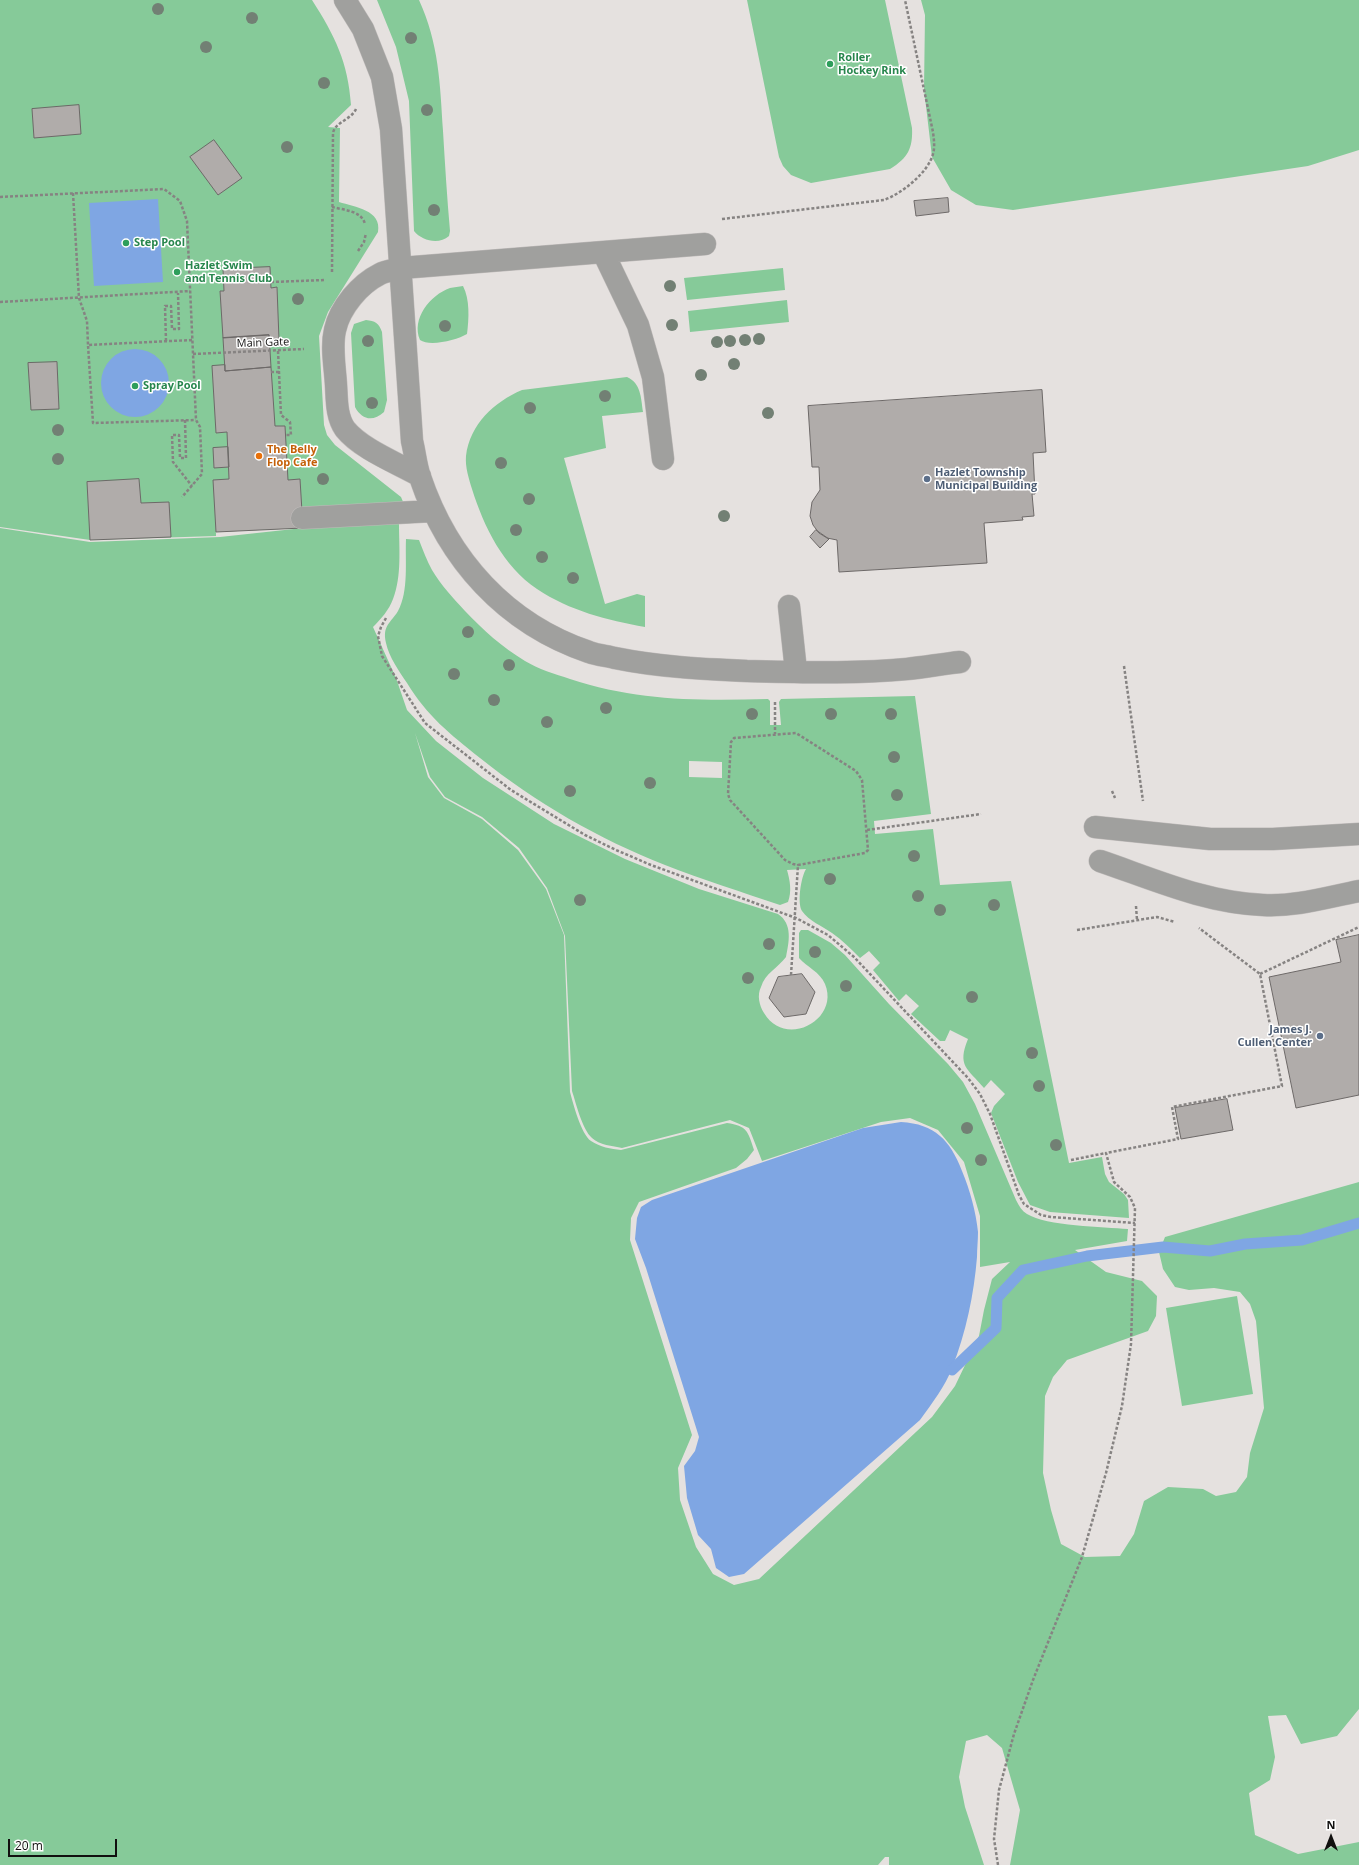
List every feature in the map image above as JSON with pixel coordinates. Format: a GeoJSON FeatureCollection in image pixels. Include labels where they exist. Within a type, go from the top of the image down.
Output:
{"type":"FeatureCollection","features":[{"type":"Feature","properties":{"kind":"lane"},"geometry":{"type":"LineString","coordinates":[[345,0],[363,29],[382,77],[391,129],[412,441],[420,476],[433,511],[450,543],[496,599],[524,621],[554,638],[590,653],[636,662],[686,668],[796,672],[906,669],[960,662]]}},
{"type":"Feature","properties":{"kind":"lane"},"geometry":{"type":"LineString","coordinates":[[420,476],[363,445],[345,428],[339,416],[337,406],[334,348],[335,331],[339,318],[351,299],[365,284],[381,274],[401,268],[705,244]]}},
{"type":"Feature","properties":{"kind":"lane"},"geometry":{"type":"LineString","coordinates":[[603,252],[638,325],[653,376],[663,459]]}},
{"type":"Feature","properties":{"kind":"lane"},"geometry":{"type":"LineString","coordinates":[[302,518],[433,511]]}},
{"type":"Feature","properties":{"kind":"lane"},"geometry":{"type":"LineString","coordinates":[[789,606],[796,672]]}},
{"type":"Feature","properties":{"kind":"lane"},"geometry":{"type":"LineString","coordinates":[[1095,827],[1210,839],[1273,840],[1359,834]]}},
{"type":"Feature","properties":{"kind":"lane"},"geometry":{"type":"LineString","coordinates":[[1100,861],[1203,896],[1263,905],[1294,904],[1359,891]]}},
{"type":"Feature","properties":{"kind":"path"},"geometry":{"type":"LineString","coordinates":[[717,219],[884,200],[904,190],[929,164],[935,143],[905,0]]}},
{"type":"Feature","properties":{"kind":"path"},"geometry":{"type":"LineString","coordinates":[[271,282],[332,280],[334,130],[353,114],[356,106]]}},
{"type":"Feature","properties":{"kind":"path"},"geometry":{"type":"LineString","coordinates":[[0,197],[164,189],[180,201],[187,221],[196,420],[200,427],[202,474],[182,497]]}},
{"type":"Feature","properties":{"kind":"path"},"geometry":{"type":"LineString","coordinates":[[73,193],[79,298],[87,321],[93,423],[196,420]]}},
{"type":"Feature","properties":{"kind":"path"},"geometry":{"type":"LineString","coordinates":[[332,207],[348,210],[358,214],[364,219],[366,235],[364,242],[356,254]]}},
{"type":"Feature","properties":{"kind":"path"},"geometry":{"type":"LineString","coordinates":[[0,302],[190,291]]}},
{"type":"Feature","properties":{"kind":"path"},"geometry":{"type":"LineString","coordinates":[[166,342],[165,306],[171,306],[172,329],[179,329],[178,292]]}},
{"type":"Feature","properties":{"kind":"path"},"geometry":{"type":"LineString","coordinates":[[88,345],[192,340]]}},
{"type":"Feature","properties":{"kind":"path","name":"Main Gate"},"geometry":{"type":"LineString","coordinates":[[193,354],[334,348]]}},
{"type":"Feature","properties":{"kind":"path"},"geometry":{"type":"LineString","coordinates":[[278,351],[282,415],[290,422],[291,435],[286,435]]}},
{"type":"Feature","properties":{"kind":"path"},"geometry":{"type":"LineString","coordinates":[[271,372],[279,372]]}},
{"type":"Feature","properties":{"kind":"path"},"geometry":{"type":"LineString","coordinates":[[185,420],[186,458],[180,458],[179,435],[172,435],[173,462],[192,486]]}},
{"type":"Feature","properties":{"kind":"path"},"geometry":{"type":"LineString","coordinates":[[386,618],[378,636],[382,656],[425,723],[512,790],[585,835],[650,865],[796,918],[828,935],[854,957],[968,1078],[980,1094],[990,1114],[1019,1195],[1024,1204],[1031,1210],[1041,1215],[1051,1217],[1135,1223]]}},
{"type":"Feature","properties":{"kind":"path"},"geometry":{"type":"LineString","coordinates":[[1124,666],[1144,809]]}},
{"type":"Feature","properties":{"kind":"path"},"geometry":{"type":"LineString","coordinates":[[796,733],[856,771],[862,780],[868,850],[865,853],[798,865],[785,860],[730,800],[728,794],[731,742],[734,738],[796,733]]}},
{"type":"Feature","properties":{"kind":"path"},"geometry":{"type":"LineString","coordinates":[[867,830],[981,814]]}},
{"type":"Feature","properties":{"kind":"path"},"geometry":{"type":"LineString","coordinates":[[791,976],[796,918],[798,865]]}},
{"type":"Feature","properties":{"kind":"path"},"geometry":{"type":"LineString","coordinates":[[1077,930],[1157,917],[1179,923]]}},
{"type":"Feature","properties":{"kind":"path"},"geometry":{"type":"LineString","coordinates":[[1071,1160],[1178,1139],[1172,1107],[1282,1086],[1260,974],[1200,928],[1193,926]]}},
{"type":"Feature","properties":{"kind":"path"},"geometry":{"type":"LineString","coordinates":[[1260,974],[1359,927]]}},
{"type":"Feature","properties":{"kind":"path"},"geometry":{"type":"LineString","coordinates":[[998,1865],[994,1839],[999,1790],[1014,1734],[1032,1680],[1082,1557],[1106,1474],[1122,1406],[1131,1344],[1132,1274],[1135,1229],[1134,1203],[1126,1192],[1114,1182],[1106,1153]]}},
{"type":"Feature","properties":{"kind":"green space"},"geometry":{"type":"Polygon","coordinates":[[[0,0],[312,0],[334,38],[339,50],[347,76],[349,90],[351,105],[328,127],[340,128],[339,202],[372,214],[378,225],[378,232],[328,312],[319,336],[324,425],[327,435],[335,445],[401,497],[412,523],[399,524],[399,571],[396,590],[387,611],[373,627],[396,678],[407,710],[436,741],[483,778],[554,824],[625,859],[699,889],[778,914],[783,918],[789,934],[786,957],[765,978],[759,997],[762,1010],[773,1024],[784,1029],[796,1029],[808,1026],[818,1018],[825,1009],[828,997],[823,980],[799,958],[799,933],[801,930],[808,930],[831,943],[845,955],[889,1004],[948,1064],[963,1082],[975,1104],[1016,1200],[1019,1206],[1027,1214],[1047,1221],[1091,1227],[1128,1229],[1127,1241],[1075,1250],[1106,1272],[1142,1281],[1157,1296],[1156,1316],[1148,1331],[1067,1360],[1053,1377],[1045,1396],[1043,1473],[1051,1510],[1061,1544],[1085,1557],[1120,1556],[1134,1534],[1144,1501],[1168,1487],[1203,1489],[1216,1496],[1236,1492],[1247,1477],[1250,1453],[1264,1408],[1256,1321],[1250,1304],[1240,1292],[1214,1288],[1189,1290],[1175,1287],[1163,1269],[1159,1252],[1165,1237],[1359,1182],[1359,1709],[1337,1736],[1301,1744],[1286,1715],[1268,1716],[1275,1757],[1270,1780],[1249,1793],[1255,1835],[1298,1854],[1359,1842],[1359,1865],[1010,1865],[1020,1810],[1002,1748],[987,1735],[966,1741],[959,1777],[965,1807],[984,1865],[889,1865],[889,1857],[885,1857],[878,1865],[0,1865],[0,528],[90,542],[220,537],[303,528],[216,532],[216,536],[90,540],[0,527],[0,0]],[[415,733],[428,777],[444,798],[482,819],[518,850],[546,889],[564,935],[570,1092],[578,1118],[587,1137],[594,1143],[621,1150],[727,1123],[743,1128],[746,1130],[750,1138],[754,1150],[747,1159],[736,1168],[639,1202],[631,1218],[630,1240],[692,1435],[678,1468],[680,1500],[696,1547],[713,1574],[734,1585],[759,1579],[932,1417],[955,1386],[979,1336],[992,1279],[1010,1262],[980,1267],[980,1216],[964,1162],[938,1130],[910,1118],[881,1122],[762,1161],[749,1128],[730,1120],[622,1148],[602,1144],[592,1138],[588,1134],[582,1122],[572,1091],[565,936],[547,888],[519,848],[482,817],[445,797],[430,777],[415,733]]]}},
{"type":"Feature","properties":{"kind":"green space"},"geometry":{"type":"Polygon","coordinates":[[[377,0],[419,0],[431,32],[435,48],[441,96],[450,231],[449,236],[445,239],[431,241],[421,237],[414,231],[409,101],[396,47],[377,0]]]}},
{"type":"Feature","properties":{"kind":"green space","name":"Roller Hockey Rink"},"geometry":{"type":"Polygon","coordinates":[[[747,0],[885,0],[912,128],[912,141],[910,147],[901,161],[890,169],[811,183],[791,175],[783,166],[779,157],[747,0]]]}},
{"type":"Feature","properties":{"kind":"green space"},"geometry":{"type":"Polygon","coordinates":[[[921,0],[1359,0],[1359,150],[1308,166],[1013,210],[976,205],[951,190],[932,157],[924,89],[925,15],[921,0]]]}},
{"type":"Feature","properties":{"kind":"green space"},"geometry":{"type":"Polygon","coordinates":[[[783,268],[785,290],[687,300],[684,278],[783,268]]]}},
{"type":"Feature","properties":{"kind":"green space"},"geometry":{"type":"Polygon","coordinates":[[[463,286],[468,303],[467,334],[437,343],[424,342],[420,340],[418,324],[420,316],[429,302],[443,291],[450,288],[463,286]]]}},
{"type":"Feature","properties":{"kind":"green space"},"geometry":{"type":"Polygon","coordinates":[[[787,300],[789,322],[690,332],[688,311],[787,300]]]}},
{"type":"Feature","properties":{"kind":"green space"},"geometry":{"type":"Polygon","coordinates":[[[366,320],[372,321],[380,326],[382,332],[387,400],[384,412],[372,418],[364,417],[355,407],[351,333],[354,324],[366,320]]]}},
{"type":"Feature","properties":{"kind":"green space"},"geometry":{"type":"Polygon","coordinates":[[[627,377],[638,387],[643,412],[602,416],[606,448],[564,458],[605,604],[637,594],[645,596],[645,627],[603,618],[576,609],[550,597],[525,580],[514,569],[496,545],[482,517],[466,464],[468,444],[478,424],[493,408],[512,395],[522,390],[627,377]]]}},
{"type":"Feature","properties":{"kind":"green space"},"geometry":{"type":"Polygon","coordinates":[[[406,539],[419,540],[430,567],[443,586],[472,618],[501,644],[530,664],[570,679],[620,692],[644,696],[717,700],[768,699],[770,701],[770,725],[781,725],[779,702],[781,699],[915,696],[931,814],[874,821],[875,834],[933,829],[940,885],[1011,881],[1069,1163],[1102,1157],[1105,1174],[1109,1182],[1124,1194],[1128,1200],[1129,1218],[1050,1212],[1030,1205],[1018,1182],[991,1113],[994,1106],[1005,1094],[991,1080],[984,1088],[969,1071],[963,1055],[968,1039],[950,1030],[945,1041],[940,1041],[911,1014],[919,1006],[906,994],[899,1001],[873,970],[880,963],[869,951],[860,958],[836,936],[805,915],[802,911],[800,902],[800,890],[806,869],[787,870],[790,894],[788,902],[780,905],[708,881],[640,855],[592,832],[523,790],[458,741],[423,706],[395,664],[386,643],[386,628],[398,611],[404,594],[406,576],[406,539]],[[689,761],[689,777],[722,778],[722,762],[689,761]]]}},
{"type":"Feature","properties":{"kind":"green space"},"geometry":{"type":"Polygon","coordinates":[[[1237,1296],[1253,1394],[1182,1406],[1166,1308],[1237,1296]]]}},
{"type":"Feature","properties":{"kind":"water","name":"Step Pool"},"geometry":{"type":"Polygon","coordinates":[[[158,199],[163,282],[94,286],[89,203],[158,199]]]}},
{"type":"Feature","properties":{"kind":"water","name":"Spray Pool"},"geometry":{"type":"Polygon","coordinates":[[[128,349],[142,349],[154,354],[164,364],[169,376],[169,390],[164,402],[154,412],[142,417],[128,417],[116,412],[106,402],[101,390],[101,376],[106,364],[116,354],[128,349]]]}},
{"type":"Feature","properties":{"kind":"water"},"geometry":{"type":"Polygon","coordinates":[[[901,1122],[913,1123],[932,1130],[946,1142],[962,1171],[974,1209],[978,1232],[974,1285],[969,1313],[957,1355],[942,1388],[920,1420],[744,1574],[729,1577],[716,1568],[711,1549],[698,1535],[687,1498],[684,1466],[695,1451],[699,1437],[646,1268],[635,1239],[637,1218],[641,1207],[652,1200],[863,1128],[901,1122]]]}},
{"type":"Feature","properties":{"kind":"building"},"geometry":{"type":"Polygon","coordinates":[[[79,105],[81,134],[34,138],[32,109],[79,105]]]}},
{"type":"Feature","properties":{"kind":"building"},"geometry":{"type":"Polygon","coordinates":[[[214,140],[242,178],[218,195],[190,157],[214,140]]]}},
{"type":"Feature","properties":{"kind":"building"},"geometry":{"type":"Polygon","coordinates":[[[948,198],[949,212],[916,216],[914,201],[948,198]]]}},
{"type":"Feature","properties":{"kind":"building"},"geometry":{"type":"Polygon","coordinates":[[[270,267],[271,288],[277,287],[279,340],[269,340],[269,335],[223,338],[220,291],[224,291],[223,269],[270,267]]]}},
{"type":"Feature","properties":{"kind":"building"},"geometry":{"type":"Polygon","coordinates":[[[269,335],[271,367],[225,371],[223,338],[269,335]]]}},
{"type":"Feature","properties":{"kind":"building"},"geometry":{"type":"Polygon","coordinates":[[[57,362],[59,409],[31,410],[28,363],[57,362]]]}},
{"type":"Feature","properties":{"kind":"building"},"geometry":{"type":"Polygon","coordinates":[[[225,365],[225,371],[271,367],[275,426],[285,426],[288,480],[300,479],[303,528],[216,532],[213,480],[229,479],[227,432],[216,433],[212,366],[225,365]]]}},
{"type":"Feature","properties":{"kind":"building","name":"Hazlet Township Municipal Building"},"geometry":{"type":"Polygon","coordinates":[[[1042,390],[1046,452],[1033,453],[1035,494],[1032,494],[1034,516],[1022,517],[1023,520],[984,523],[987,563],[839,572],[837,540],[827,538],[819,533],[813,525],[810,516],[812,502],[820,490],[819,467],[812,467],[808,406],[1042,390]]]}},
{"type":"Feature","properties":{"kind":"building"},"geometry":{"type":"Polygon","coordinates":[[[228,447],[229,467],[214,468],[213,448],[228,447]]]}},
{"type":"Feature","properties":{"kind":"building"},"geometry":{"type":"Polygon","coordinates":[[[139,479],[141,503],[169,502],[171,537],[90,540],[87,482],[139,479]]]}},
{"type":"Feature","properties":{"kind":"building"},"geometry":{"type":"Polygon","coordinates":[[[816,530],[829,539],[820,548],[810,537],[816,530]]]}},
{"type":"Feature","properties":{"kind":"building","name":"James J. Cullen Center"},"geometry":{"type":"Polygon","coordinates":[[[1359,935],[1359,1095],[1296,1108],[1269,977],[1341,962],[1336,940],[1359,935]]]}},
{"type":"Feature","properties":{"kind":"building"},"geometry":{"type":"Polygon","coordinates":[[[802,974],[815,992],[806,1014],[784,1017],[769,998],[778,977],[802,974]]]}},
{"type":"Feature","properties":{"kind":"building"},"geometry":{"type":"Polygon","coordinates":[[[1227,1099],[1233,1130],[1181,1139],[1175,1108],[1227,1099]]]}},
{"type":"Feature","properties":{"kind":"waterway"},"geometry":{"type":"LineString","coordinates":[[952,1370],[996,1328],[997,1298],[1023,1270],[1087,1256],[1163,1247],[1210,1251],[1245,1244],[1302,1240],[1359,1223]]}},
{"type":"Feature","properties":{"kind":"place","name":"Roller Hockey Rink"},"geometry":{"type":"Point","coordinates":[830,64]}},
{"type":"Feature","properties":{"kind":"place","name":"Step Pool"},"geometry":{"type":"Point","coordinates":[126,243]}},
{"type":"Feature","properties":{"kind":"place","name":"Hazlet Swim and Tennis Club"},"geometry":{"type":"Point","coordinates":[177,272]}},
{"type":"Feature","properties":{"kind":"place","name":"Spray Pool"},"geometry":{"type":"Point","coordinates":[135,386]}},
{"type":"Feature","properties":{"kind":"place","name":"The Belly Flop Cafe"},"geometry":{"type":"Point","coordinates":[259,456]}},
{"type":"Feature","properties":{"kind":"place","name":"Hazlet Township Municipal Building"},"geometry":{"type":"Point","coordinates":[927,479]}},
{"type":"Feature","properties":{"kind":"place","name":"James J. Cullen Center"},"geometry":{"type":"Point","coordinates":[1320,1036]}}]}
